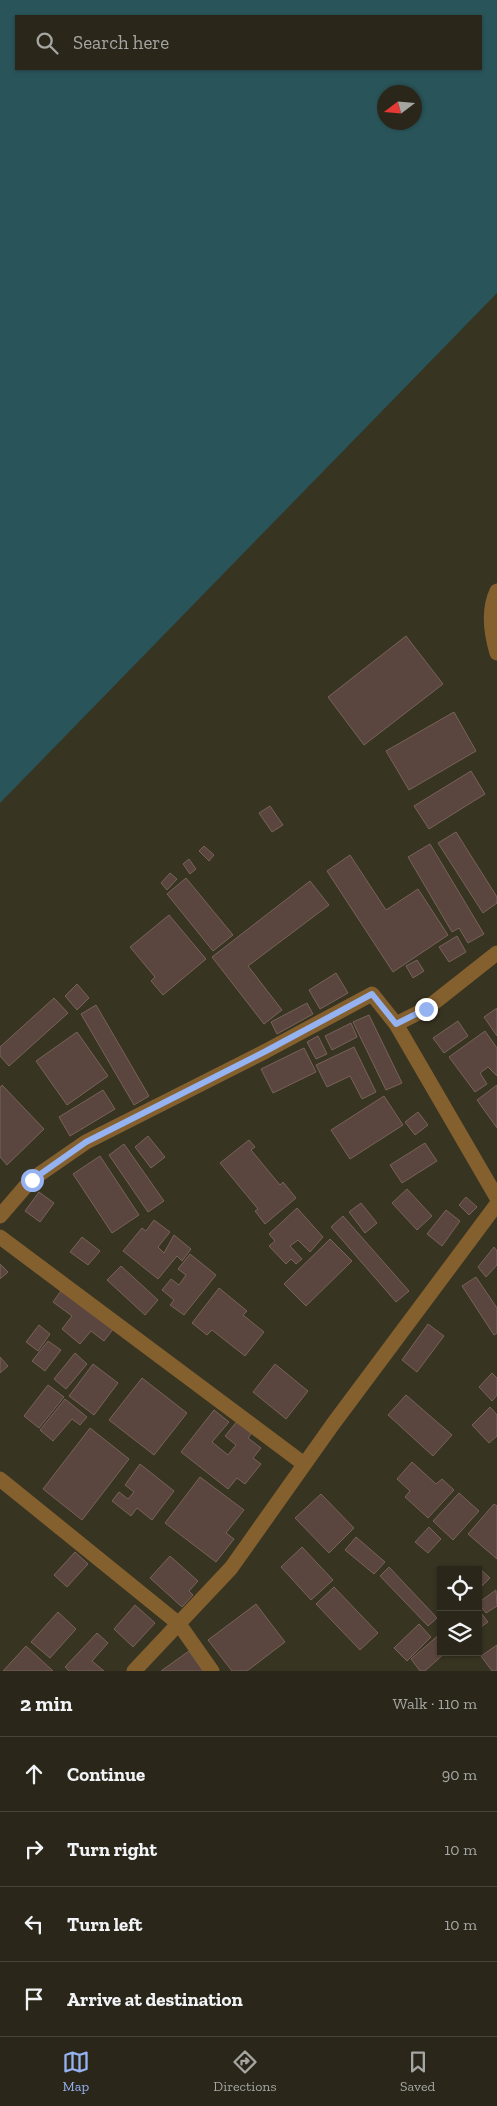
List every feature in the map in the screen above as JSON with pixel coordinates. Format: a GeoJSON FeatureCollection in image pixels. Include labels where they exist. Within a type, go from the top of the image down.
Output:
{"type":"FeatureCollection","features":[{"type":"Feature","properties":{"kind":"street"},"geometry":{"type":"LineString","coordinates":[[497,591],[491,604],[493,641],[497,653]]}},
{"type":"Feature","properties":{"kind":"street"},"geometry":{"type":"LineString","coordinates":[[396,1024],[426,1009],[497,953]]}},
{"type":"Feature","properties":{"kind":"street"},"geometry":{"type":"LineString","coordinates":[[0,1216],[32,1180],[86,1142],[266,1051],[372,994],[396,1024],[497,1198]]}},
{"type":"Feature","properties":{"kind":"street"},"geometry":{"type":"LineString","coordinates":[[134,1671],[231,1568],[304,1464],[497,1204]]}},
{"type":"Feature","properties":{"kind":"street"},"geometry":{"type":"LineString","coordinates":[[0,1237],[304,1464]]}},
{"type":"Feature","properties":{"kind":"street"},"geometry":{"type":"LineString","coordinates":[[0,1479],[179,1624],[212,1671]]}},
{"type":"Feature","properties":{"kind":"water"},"geometry":{"type":"Polygon","coordinates":[[[0,0],[497,0],[497,293],[0,803],[0,0]]]}},
{"type":"Feature","properties":{"kind":"building"},"geometry":{"type":"Polygon","coordinates":[[[406,636],[443,684],[364,745],[328,697],[406,636]]]}},
{"type":"Feature","properties":{"kind":"building"},"geometry":{"type":"Polygon","coordinates":[[[454,712],[476,751],[409,790],[386,751],[454,712]]]}},
{"type":"Feature","properties":{"kind":"building"},"geometry":{"type":"Polygon","coordinates":[[[471,771],[485,794],[429,829],[414,806],[471,771]]]}},
{"type":"Feature","properties":{"kind":"building"},"geometry":{"type":"Polygon","coordinates":[[[270,806],[283,825],[272,832],[259,813],[270,806]]]}},
{"type":"Feature","properties":{"kind":"building"},"geometry":{"type":"Polygon","coordinates":[[[456,832],[497,897],[497,903],[483,913],[438,843],[456,832]]]}},
{"type":"Feature","properties":{"kind":"building"},"geometry":{"type":"Polygon","coordinates":[[[430,844],[484,934],[468,943],[459,928],[452,932],[408,857],[430,844]]]}},
{"type":"Feature","properties":{"kind":"building"},"geometry":{"type":"Polygon","coordinates":[[[204,846],[214,855],[209,861],[199,851],[204,846]]]}},
{"type":"Feature","properties":{"kind":"building"},"geometry":{"type":"Polygon","coordinates":[[[350,855],[386,910],[418,889],[448,935],[393,972],[327,871],[350,855]]]}},
{"type":"Feature","properties":{"kind":"building"},"geometry":{"type":"Polygon","coordinates":[[[189,859],[196,869],[190,874],[183,864],[189,859]]]}},
{"type":"Feature","properties":{"kind":"building"},"geometry":{"type":"Polygon","coordinates":[[[170,873],[177,879],[167,890],[161,883],[170,873]]]}},
{"type":"Feature","properties":{"kind":"building"},"geometry":{"type":"Polygon","coordinates":[[[186,878],[233,935],[213,951],[167,894],[186,878]]]}},
{"type":"Feature","properties":{"kind":"building"},"geometry":{"type":"Polygon","coordinates":[[[310,881],[329,905],[248,966],[282,1010],[264,1024],[212,957],[310,881]]]}},
{"type":"Feature","properties":{"kind":"building"},"geometry":{"type":"Polygon","coordinates":[[[169,915],[206,959],[163,995],[151,981],[155,977],[130,947],[169,915]]]}},
{"type":"Feature","properties":{"kind":"building"},"geometry":{"type":"Polygon","coordinates":[[[457,936],[466,952],[449,962],[439,947],[457,936]]]}},
{"type":"Feature","properties":{"kind":"building"},"geometry":{"type":"Polygon","coordinates":[[[417,960],[424,971],[413,978],[406,966],[417,960]]]}},
{"type":"Feature","properties":{"kind":"building"},"geometry":{"type":"Polygon","coordinates":[[[336,973],[348,993],[320,1009],[309,990],[336,973]]]}},
{"type":"Feature","properties":{"kind":"building"},"geometry":{"type":"Polygon","coordinates":[[[77,984],[89,998],[77,1010],[65,996],[77,984]]]}},
{"type":"Feature","properties":{"kind":"building"},"geometry":{"type":"Polygon","coordinates":[[[54,998],[68,1013],[9,1066],[0,1056],[0,1047],[54,998]]]}},
{"type":"Feature","properties":{"kind":"building"},"geometry":{"type":"Polygon","coordinates":[[[307,1003],[313,1014],[277,1034],[271,1022],[307,1003]]]}},
{"type":"Feature","properties":{"kind":"building"},"geometry":{"type":"Polygon","coordinates":[[[96,1005],[149,1096],[134,1105],[81,1014],[96,1005]]]}},
{"type":"Feature","properties":{"kind":"building"},"geometry":{"type":"Polygon","coordinates":[[[497,1008],[497,1036],[484,1017],[497,1008]]]}},
{"type":"Feature","properties":{"kind":"building"},"geometry":{"type":"Polygon","coordinates":[[[369,1015],[402,1083],[386,1090],[353,1022],[369,1015]]]}},
{"type":"Feature","properties":{"kind":"building"},"geometry":{"type":"Polygon","coordinates":[[[458,1021],[468,1036],[444,1053],[433,1038],[458,1021]]]}},
{"type":"Feature","properties":{"kind":"building"},"geometry":{"type":"Polygon","coordinates":[[[351,1023],[357,1037],[332,1050],[325,1036],[351,1023]]]}},
{"type":"Feature","properties":{"kind":"building"},"geometry":{"type":"Polygon","coordinates":[[[485,1031],[497,1048],[497,1076],[488,1067],[480,1073],[487,1084],[475,1092],[449,1057],[485,1031]]]}},
{"type":"Feature","properties":{"kind":"building"},"geometry":{"type":"Polygon","coordinates":[[[77,1032],[108,1076],[67,1105],[36,1061],[77,1032]]]}},
{"type":"Feature","properties":{"kind":"building"},"geometry":{"type":"Polygon","coordinates":[[[318,1036],[327,1054],[316,1059],[307,1042],[318,1036]]]}},
{"type":"Feature","properties":{"kind":"building"},"geometry":{"type":"Polygon","coordinates":[[[354,1047],[376,1092],[362,1099],[350,1076],[327,1087],[316,1065],[354,1047]]]}},
{"type":"Feature","properties":{"kind":"building"},"geometry":{"type":"Polygon","coordinates":[[[304,1048],[316,1072],[273,1093],[261,1069],[304,1048]]]}},
{"type":"Feature","properties":{"kind":"building"},"geometry":{"type":"Polygon","coordinates":[[[2,1085],[44,1129],[7,1165],[0,1157],[0,1088],[2,1085]]]}},
{"type":"Feature","properties":{"kind":"building"},"geometry":{"type":"Polygon","coordinates":[[[497,1085],[497,1128],[477,1100],[497,1085]]]}},
{"type":"Feature","properties":{"kind":"building"},"geometry":{"type":"Polygon","coordinates":[[[103,1090],[115,1109],[70,1136],[59,1117],[103,1090]]]}},
{"type":"Feature","properties":{"kind":"building"},"geometry":{"type":"Polygon","coordinates":[[[384,1096],[403,1125],[350,1159],[331,1130],[384,1096]]]}},
{"type":"Feature","properties":{"kind":"building"},"geometry":{"type":"Polygon","coordinates":[[[418,1112],[428,1125],[415,1135],[405,1122],[418,1112]]]}},
{"type":"Feature","properties":{"kind":"building"},"geometry":{"type":"Polygon","coordinates":[[[148,1136],[165,1157],[151,1168],[135,1147],[148,1136]]]}},
{"type":"Feature","properties":{"kind":"building"},"geometry":{"type":"Polygon","coordinates":[[[249,1140],[255,1147],[251,1150],[280,1185],[283,1182],[296,1198],[265,1224],[255,1211],[258,1209],[220,1163],[249,1140]]]}},
{"type":"Feature","properties":{"kind":"building"},"geometry":{"type":"Polygon","coordinates":[[[425,1143],[437,1161],[402,1183],[390,1165],[425,1143]]]}},
{"type":"Feature","properties":{"kind":"building"},"geometry":{"type":"Polygon","coordinates":[[[124,1144],[164,1201],[148,1212],[109,1155],[124,1144]]]}},
{"type":"Feature","properties":{"kind":"building"},"geometry":{"type":"Polygon","coordinates":[[[100,1156],[139,1215],[112,1233],[73,1174],[100,1156]]]}},
{"type":"Feature","properties":{"kind":"building"},"geometry":{"type":"Polygon","coordinates":[[[407,1189],[432,1216],[417,1230],[392,1203],[407,1189]]]}},
{"type":"Feature","properties":{"kind":"building"},"geometry":{"type":"Polygon","coordinates":[[[39,1192],[54,1203],[40,1222],[25,1211],[39,1192]]]}},
{"type":"Feature","properties":{"kind":"building"},"geometry":{"type":"Polygon","coordinates":[[[466,1197],[477,1207],[469,1215],[459,1205],[466,1197]]]}},
{"type":"Feature","properties":{"kind":"building"},"geometry":{"type":"Polygon","coordinates":[[[361,1203],[377,1223],[365,1233],[349,1212],[361,1203]]]}},
{"type":"Feature","properties":{"kind":"building"},"geometry":{"type":"Polygon","coordinates":[[[297,1208],[323,1237],[310,1252],[298,1240],[290,1246],[302,1259],[296,1264],[291,1259],[286,1264],[269,1246],[275,1241],[269,1234],[297,1208]]]}},
{"type":"Feature","properties":{"kind":"building"},"geometry":{"type":"Polygon","coordinates":[[[446,1210],[460,1221],[442,1246],[427,1234],[446,1210]]]}},
{"type":"Feature","properties":{"kind":"building"},"geometry":{"type":"Polygon","coordinates":[[[343,1216],[409,1291],[396,1302],[331,1227],[343,1216]]]}},
{"type":"Feature","properties":{"kind":"building"},"geometry":{"type":"Polygon","coordinates":[[[154,1220],[170,1232],[158,1247],[164,1253],[174,1235],[191,1249],[182,1261],[177,1256],[158,1279],[123,1251],[142,1228],[146,1231],[154,1220]]]}},
{"type":"Feature","properties":{"kind":"building"},"geometry":{"type":"Polygon","coordinates":[[[82,1237],[100,1251],[88,1265],[70,1252],[82,1237]]]}},
{"type":"Feature","properties":{"kind":"building"},"geometry":{"type":"Polygon","coordinates":[[[330,1239],[352,1261],[306,1306],[284,1284],[330,1239]]]}},
{"type":"Feature","properties":{"kind":"building"},"geometry":{"type":"Polygon","coordinates":[[[494,1247],[497,1251],[497,1265],[486,1277],[478,1267],[494,1247]]]}},
{"type":"Feature","properties":{"kind":"building"},"geometry":{"type":"Polygon","coordinates":[[[190,1254],[216,1275],[184,1315],[170,1305],[174,1300],[162,1290],[171,1279],[179,1285],[186,1275],[178,1269],[190,1254]]]}},
{"type":"Feature","properties":{"kind":"building"},"geometry":{"type":"Polygon","coordinates":[[[0,1264],[8,1272],[0,1279],[0,1264]]]}},
{"type":"Feature","properties":{"kind":"building"},"geometry":{"type":"Polygon","coordinates":[[[121,1266],[158,1300],[145,1315],[107,1280],[121,1266]]]}},
{"type":"Feature","properties":{"kind":"building"},"geometry":{"type":"Polygon","coordinates":[[[476,1277],[497,1308],[497,1333],[494,1335],[462,1286],[476,1277]]]}},
{"type":"Feature","properties":{"kind":"building"},"geometry":{"type":"Polygon","coordinates":[[[63,1288],[114,1328],[104,1341],[91,1331],[80,1344],[62,1329],[72,1316],[53,1302],[63,1288]]]}},
{"type":"Feature","properties":{"kind":"building"},"geometry":{"type":"Polygon","coordinates":[[[219,1288],[247,1311],[243,1315],[264,1332],[245,1356],[212,1330],[207,1335],[192,1323],[219,1288]]]}},
{"type":"Feature","properties":{"kind":"building"},"geometry":{"type":"Polygon","coordinates":[[[428,1324],[444,1336],[417,1372],[402,1360],[428,1324]]]}},
{"type":"Feature","properties":{"kind":"building"},"geometry":{"type":"Polygon","coordinates":[[[39,1325],[50,1334],[38,1351],[26,1342],[39,1325]]]}},
{"type":"Feature","properties":{"kind":"building"},"geometry":{"type":"Polygon","coordinates":[[[48,1341],[61,1350],[45,1371],[32,1361],[48,1341]]]}},
{"type":"Feature","properties":{"kind":"building"},"geometry":{"type":"Polygon","coordinates":[[[75,1353],[87,1364],[66,1389],[54,1379],[75,1353]]]}},
{"type":"Feature","properties":{"kind":"building"},"geometry":{"type":"Polygon","coordinates":[[[0,1357],[8,1366],[0,1373],[0,1357]]]}},
{"type":"Feature","properties":{"kind":"building"},"geometry":{"type":"Polygon","coordinates":[[[93,1364],[118,1383],[94,1415],[69,1396],[93,1364]]]}},
{"type":"Feature","properties":{"kind":"building"},"geometry":{"type":"Polygon","coordinates":[[[275,1364],[308,1391],[286,1419],[253,1392],[275,1364]]]}},
{"type":"Feature","properties":{"kind":"building"},"geometry":{"type":"Polygon","coordinates":[[[492,1373],[497,1378],[497,1395],[492,1401],[479,1387],[492,1373]]]}},
{"type":"Feature","properties":{"kind":"building"},"geometry":{"type":"Polygon","coordinates":[[[142,1378],[187,1413],[154,1455],[109,1420],[142,1378]]]}},
{"type":"Feature","properties":{"kind":"building"},"geometry":{"type":"Polygon","coordinates":[[[48,1385],[64,1397],[39,1428],[24,1416],[48,1385]]]}},
{"type":"Feature","properties":{"kind":"building"},"geometry":{"type":"Polygon","coordinates":[[[406,1395],[452,1435],[433,1456],[388,1415],[406,1395]]]}},
{"type":"Feature","properties":{"kind":"building"},"geometry":{"type":"Polygon","coordinates":[[[65,1399],[87,1417],[80,1425],[72,1419],[53,1441],[40,1430],[65,1399]]]}},
{"type":"Feature","properties":{"kind":"building"},"geometry":{"type":"Polygon","coordinates":[[[490,1407],[497,1415],[497,1436],[489,1443],[472,1425],[490,1407]]]}},
{"type":"Feature","properties":{"kind":"building"},"geometry":{"type":"Polygon","coordinates":[[[214,1410],[229,1422],[212,1442],[228,1455],[236,1445],[225,1436],[239,1419],[253,1431],[248,1438],[261,1448],[253,1458],[261,1464],[245,1484],[237,1478],[228,1489],[181,1452],[214,1410]]]}},
{"type":"Feature","properties":{"kind":"building"},"geometry":{"type":"Polygon","coordinates":[[[90,1428],[129,1459],[82,1520],[43,1489],[90,1428]]]}},
{"type":"Feature","properties":{"kind":"building"},"geometry":{"type":"Polygon","coordinates":[[[412,1462],[436,1484],[442,1479],[454,1490],[428,1518],[405,1497],[410,1491],[397,1479],[412,1462]]]}},
{"type":"Feature","properties":{"kind":"building"},"geometry":{"type":"Polygon","coordinates":[[[140,1464],[174,1491],[152,1520],[137,1508],[131,1516],[112,1501],[119,1492],[128,1499],[134,1492],[125,1485],[140,1464]]]}},
{"type":"Feature","properties":{"kind":"building"},"geometry":{"type":"Polygon","coordinates":[[[200,1477],[244,1510],[226,1533],[234,1539],[216,1562],[165,1523],[200,1477]]]}},
{"type":"Feature","properties":{"kind":"building"},"geometry":{"type":"Polygon","coordinates":[[[459,1493],[479,1511],[453,1540],[433,1521],[459,1493]]]}},
{"type":"Feature","properties":{"kind":"building"},"geometry":{"type":"Polygon","coordinates":[[[321,1494],[354,1528],[329,1553],[295,1518],[321,1494]]]}},
{"type":"Feature","properties":{"kind":"building"},"geometry":{"type":"Polygon","coordinates":[[[494,1504],[497,1506],[497,1559],[468,1534],[494,1504]]]}},
{"type":"Feature","properties":{"kind":"building"},"geometry":{"type":"Polygon","coordinates":[[[429,1527],[441,1539],[428,1553],[415,1542],[429,1527]]]}},
{"type":"Feature","properties":{"kind":"building"},"geometry":{"type":"Polygon","coordinates":[[[356,1537],[385,1562],[374,1574],[345,1550],[356,1537]]]}},
{"type":"Feature","properties":{"kind":"building"},"geometry":{"type":"Polygon","coordinates":[[[302,1547],[333,1580],[311,1600],[281,1567],[302,1547]]]}},
{"type":"Feature","properties":{"kind":"building"},"geometry":{"type":"Polygon","coordinates":[[[75,1552],[88,1564],[67,1587],[54,1575],[75,1552]]]}},
{"type":"Feature","properties":{"kind":"building"},"geometry":{"type":"Polygon","coordinates":[[[170,1556],[198,1581],[189,1591],[193,1595],[182,1607],[150,1578],[170,1556]]]}},
{"type":"Feature","properties":{"kind":"building"},"geometry":{"type":"Polygon","coordinates":[[[389,1567],[437,1618],[428,1626],[380,1576],[389,1567]]]}},
{"type":"Feature","properties":{"kind":"building"},"geometry":{"type":"Polygon","coordinates":[[[482,1571],[490,1578],[482,1586],[482,1571]]]}},
{"type":"Feature","properties":{"kind":"building"},"geometry":{"type":"Polygon","coordinates":[[[334,1587],[378,1633],[360,1650],[316,1604],[334,1587]]]}},
{"type":"Feature","properties":{"kind":"building"},"geometry":{"type":"Polygon","coordinates":[[[496,1590],[497,1606],[486,1613],[482,1608],[482,1600],[496,1590]]]}},
{"type":"Feature","properties":{"kind":"building"},"geometry":{"type":"Polygon","coordinates":[[[256,1604],[285,1642],[247,1671],[232,1671],[208,1640],[256,1604]]]}},
{"type":"Feature","properties":{"kind":"building"},"geometry":{"type":"Polygon","coordinates":[[[135,1605],[155,1623],[133,1647],[114,1629],[135,1605]]]}},
{"type":"Feature","properties":{"kind":"building"},"geometry":{"type":"Polygon","coordinates":[[[58,1612],[76,1629],[50,1658],[31,1642],[58,1612]]]}},
{"type":"Feature","properties":{"kind":"building"},"geometry":{"type":"Polygon","coordinates":[[[482,1614],[488,1622],[482,1626],[482,1614]]]}},
{"type":"Feature","properties":{"kind":"building"},"geometry":{"type":"Polygon","coordinates":[[[419,1624],[431,1637],[407,1661],[394,1648],[419,1624]]]}},
{"type":"Feature","properties":{"kind":"building"},"geometry":{"type":"Polygon","coordinates":[[[97,1633],[108,1643],[92,1661],[104,1671],[69,1671],[65,1667],[97,1633]]]}},
{"type":"Feature","properties":{"kind":"building"},"geometry":{"type":"Polygon","coordinates":[[[437,1636],[437,1656],[442,1656],[425,1671],[420,1671],[411,1659],[437,1636]]]}},
{"type":"Feature","properties":{"kind":"building"},"geometry":{"type":"Polygon","coordinates":[[[497,1645],[497,1671],[492,1671],[482,1655],[497,1645]]]}},
{"type":"Feature","properties":{"kind":"building"},"geometry":{"type":"Polygon","coordinates":[[[26,1646],[53,1671],[3,1671],[26,1646]]]}},
{"type":"Feature","properties":{"kind":"building"},"geometry":{"type":"Polygon","coordinates":[[[189,1651],[203,1671],[161,1671],[189,1651]]]}},
{"type":"Feature","properties":{"kind":"route"},"geometry":{"type":"LineString","coordinates":[[32,1180],[86,1142],[266,1051],[372,994],[396,1024],[426,1009]]}}]}
